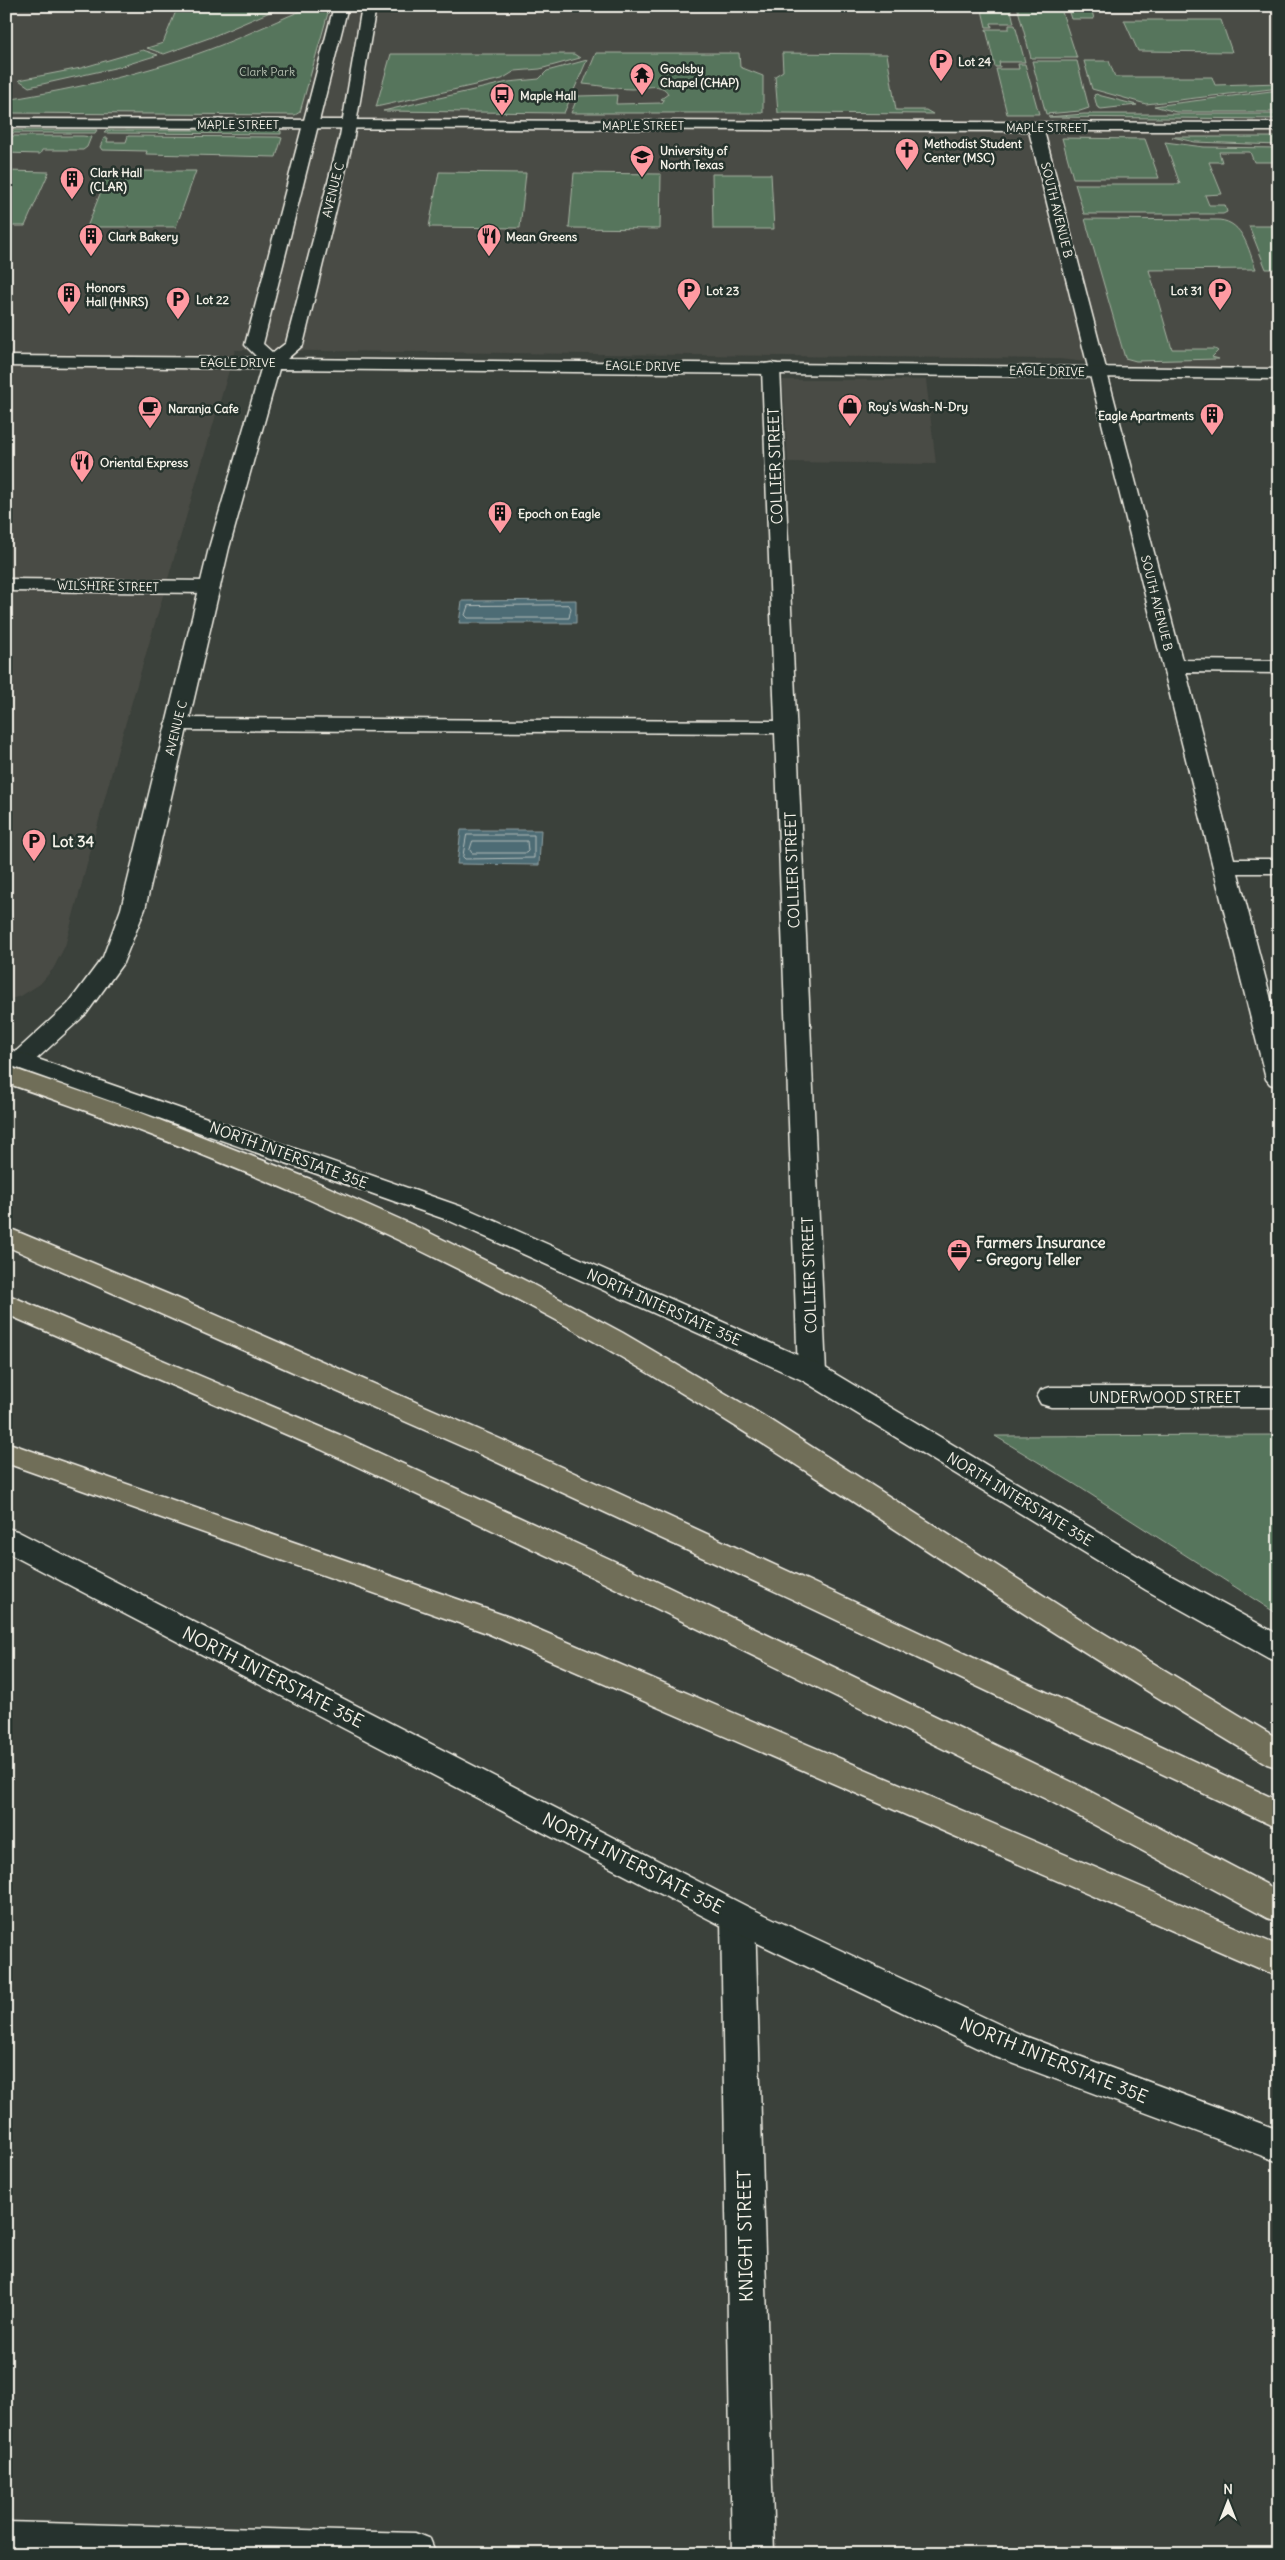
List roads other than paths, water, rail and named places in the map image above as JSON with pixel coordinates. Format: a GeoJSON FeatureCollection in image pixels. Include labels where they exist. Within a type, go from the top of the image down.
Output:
{"type":"FeatureCollection","features":[{"type":"Feature","properties":{"kind":"highway"},"geometry":{"type":"LineString","coordinates":[[11,1063],[68,1095],[251,1164],[351,1207],[469,1263],[571,1317],[703,1393],[832,1473],[1073,1629],[1279,1755]]}},
{"type":"Feature","properties":{"kind":"highway"},"geometry":{"type":"LineString","coordinates":[[6,1236],[158,1299],[486,1444],[832,1602],[1279,1816]]}},
{"type":"Feature","properties":{"kind":"highway"},"geometry":{"type":"LineString","coordinates":[[6,1304],[330,1442],[601,1568],[1064,1793],[1279,1908]]}},
{"type":"Feature","properties":{"kind":"highway"},"geometry":{"type":"LineString","coordinates":[[6,1452],[498,1625],[1279,1962]]}},
{"type":"Feature","properties":{"kind":"street"},"geometry":{"type":"LineString","coordinates":[[272,362],[254,345],[341,6]]}},
{"type":"Feature","properties":{"kind":"street","name":"AVENUE C"},"geometry":{"type":"LineString","coordinates":[[11,1063],[77,1009],[115,958],[133,909],[210,587],[272,362],[294,345],[349,124],[369,6]]}},
{"type":"Feature","properties":{"kind":"street","name":"MAPLE STREET"},"geometry":{"type":"LineString","coordinates":[[6,123],[1279,128]]}},
{"type":"Feature","properties":{"kind":"street","name":"SOUTH AVENUE B"},"geometry":{"type":"LineString","coordinates":[[1036,127],[1279,1079]]}},
{"type":"Feature","properties":{"kind":"street","name":"EAGLE DRIVE"},"geometry":{"type":"LineString","coordinates":[[6,361],[272,362],[1279,374]]}},
{"type":"Feature","properties":{"kind":"street","name":"COLLIER STREET"},"geometry":{"type":"LineString","coordinates":[[770,368],[812,1373]]}},
{"type":"Feature","properties":{"kind":"street","name":"WILSHIRE STREET"},"geometry":{"type":"LineString","coordinates":[[6,585],[210,587]]}},
{"type":"Feature","properties":{"kind":"street"},"geometry":{"type":"LineString","coordinates":[[1174,666],[1279,667]]}},
{"type":"Feature","properties":{"kind":"street"},"geometry":{"type":"LineString","coordinates":[[176,724],[786,727]]}},
{"type":"Feature","properties":{"kind":"street"},"geometry":{"type":"LineString","coordinates":[[1225,866],[1279,866]]}},
{"type":"Feature","properties":{"kind":"street","name":"NORTH INTERSTATE 35E"},"geometry":{"type":"LineString","coordinates":[[11,1063],[459,1215],[812,1373],[1157,1582],[1279,1650]]}},
{"type":"Feature","properties":{"kind":"street","name":"UNDERWOOD STREET"},"geometry":{"type":"LineString","coordinates":[[1051,1397],[1279,1397]]}},
{"type":"Feature","properties":{"kind":"street","name":"NORTH INTERSTATE 35E"},"geometry":{"type":"LineString","coordinates":[[8,1541],[738,1918],[1009,2046],[1279,2146]]}},
{"type":"Feature","properties":{"kind":"street","name":"KNIGHT STREET"},"geometry":{"type":"LineString","coordinates":[[738,1918],[753,2554]]}},
{"type":"Feature","properties":{"kind":"street"},"geometry":{"type":"LineString","coordinates":[[6,2542],[416,2554]]}},
{"type":"Feature","properties":{"kind":"water"},"geometry":{"type":"Polygon","coordinates":[[[576,600],[576,623],[459,623],[462,601],[576,600]]]}},
{"type":"Feature","properties":{"kind":"water"},"geometry":{"type":"Polygon","coordinates":[[[461,830],[541,830],[539,865],[457,864],[461,830]]]}},
{"type":"Feature","properties":{"kind":"place","name":"Lot 24"},"geometry":{"type":"Point","coordinates":[941,82]}},
{"type":"Feature","properties":{"kind":"place","name":"Goolsby Chapel (CHAP)"},"geometry":{"type":"Point","coordinates":[642,96]}},
{"type":"Feature","properties":{"kind":"place","name":"Maple Hall"},"geometry":{"type":"Point","coordinates":[502,116]}},
{"type":"Feature","properties":{"kind":"place","name":"Methodist Student Center (MSC)"},"geometry":{"type":"Point","coordinates":[907,171]}},
{"type":"Feature","properties":{"kind":"place","name":"University of North Texas"},"geometry":{"type":"Point","coordinates":[642,178]}},
{"type":"Feature","properties":{"kind":"place","name":"Clark Hall (CLAR)"},"geometry":{"type":"Point","coordinates":[72,200]}},
{"type":"Feature","properties":{"kind":"place","name":"Clark Bakery"},"geometry":{"type":"Point","coordinates":[91,257]}},
{"type":"Feature","properties":{"kind":"place","name":"Mean Greens"},"geometry":{"type":"Point","coordinates":[489,257]}},
{"type":"Feature","properties":{"kind":"place","name":"Lot 23"},"geometry":{"type":"Point","coordinates":[689,311]}},
{"type":"Feature","properties":{"kind":"place","name":"Lot 31"},"geometry":{"type":"Point","coordinates":[1220,311]}},
{"type":"Feature","properties":{"kind":"place","name":"Honors Hall (HNRS)"},"geometry":{"type":"Point","coordinates":[69,315]}},
{"type":"Feature","properties":{"kind":"place","name":"Lot 22"},"geometry":{"type":"Point","coordinates":[178,320]}},
{"type":"Feature","properties":{"kind":"place","name":"Roy's Wash-N-Dry"},"geometry":{"type":"Point","coordinates":[850,427]}},
{"type":"Feature","properties":{"kind":"place","name":"Naranja Cafe"},"geometry":{"type":"Point","coordinates":[150,429]}},
{"type":"Feature","properties":{"kind":"place","name":"Eagle Apartments"},"geometry":{"type":"Point","coordinates":[1212,436]}},
{"type":"Feature","properties":{"kind":"place","name":"Oriental Express"},"geometry":{"type":"Point","coordinates":[82,483]}},
{"type":"Feature","properties":{"kind":"place","name":"Epoch on Eagle"},"geometry":{"type":"Point","coordinates":[500,534]}},
{"type":"Feature","properties":{"kind":"place","name":"Lot 34"},"geometry":{"type":"Point","coordinates":[34,862]}},
{"type":"Feature","properties":{"kind":"place","name":"Farmers Insurance - Gregory Teller"},"geometry":{"type":"Point","coordinates":[959,1272]}},
{"type":"Feature","properties":{"kind":"park label","name":"Clark Park"},"geometry":{"type":"Point","coordinates":[267,71]}}]}
